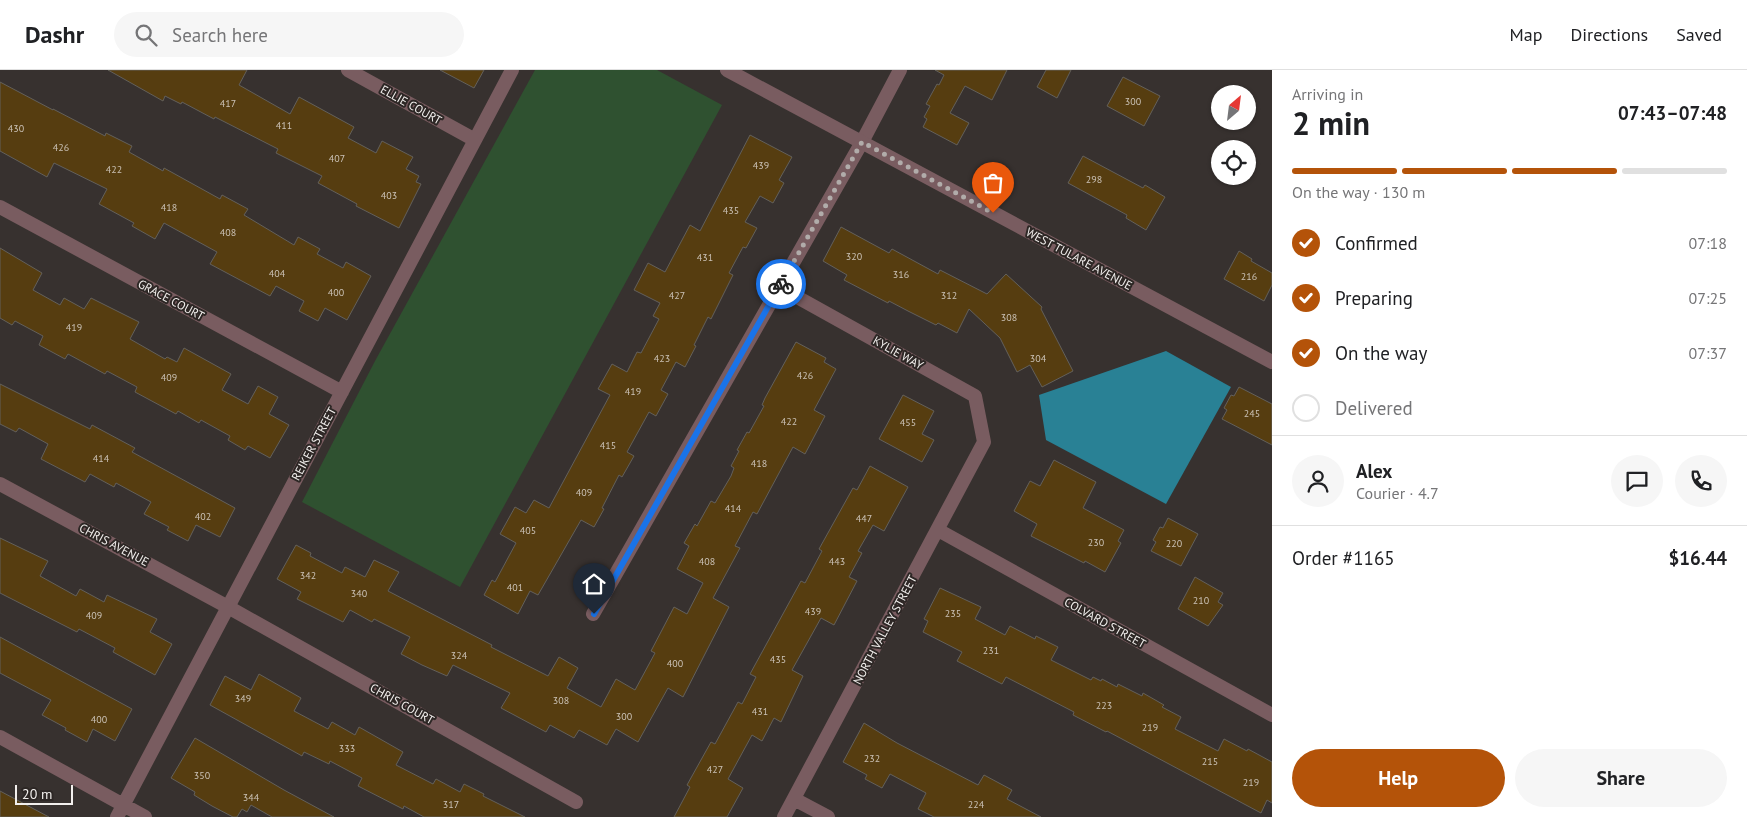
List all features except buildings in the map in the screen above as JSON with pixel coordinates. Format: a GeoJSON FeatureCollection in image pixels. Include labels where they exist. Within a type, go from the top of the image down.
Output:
{"type":"FeatureCollection","features":[{"type":"Feature","properties":{"kind":"street","name":"ELLIE COURT"},"geometry":{"type":"LineString","coordinates":[[348,70],[475,140]]}},
{"type":"Feature","properties":{"kind":"street","name":"REIKER STREET"},"geometry":{"type":"LineString","coordinates":[[120,811],[512,70]]}},
{"type":"Feature","properties":{"kind":"street","name":"WEST TULARE AVENUE"},"geometry":{"type":"LineString","coordinates":[[727,70],[1272,362]]}},
{"type":"Feature","properties":{"kind":"street"},"geometry":{"type":"LineString","coordinates":[[594,614],[862,142],[900,70]]}},
{"type":"Feature","properties":{"kind":"street","name":"GRACE COURT"},"geometry":{"type":"LineString","coordinates":[[0,207],[342,392]]}},
{"type":"Feature","properties":{"kind":"street","name":"KYLIE WAY"},"geometry":{"type":"LineString","coordinates":[[779,287],[976,396],[984,442]]}},
{"type":"Feature","properties":{"kind":"street","name":"NORTH VALLEY STREET"},"geometry":{"type":"LineString","coordinates":[[784,817],[984,442]]}},
{"type":"Feature","properties":{"kind":"street","name":"CHRIS AVENUE"},"geometry":{"type":"LineString","coordinates":[[0,484],[228,607]]}},
{"type":"Feature","properties":{"kind":"street","name":"COLVARD STREET"},"geometry":{"type":"LineString","coordinates":[[938,530],[1272,715]]}},
{"type":"Feature","properties":{"kind":"street","name":"CHRIS COURT"},"geometry":{"type":"LineString","coordinates":[[228,607],[576,802]]}},
{"type":"Feature","properties":{"kind":"street"},"geometry":{"type":"LineString","coordinates":[[0,737],[120,811],[145,817]]}},
{"type":"Feature","properties":{"kind":"street"},"geometry":{"type":"LineString","coordinates":[[794,799],[828,817]]}},
{"type":"Feature","properties":{"kind":"green space"},"geometry":{"type":"Polygon","coordinates":[[[535,70],[657,70],[722,105],[460,587],[302,502],[375,361],[535,70]]]}},
{"type":"Feature","properties":{"kind":"water"},"geometry":{"type":"Polygon","coordinates":[[[1166,351],[1231,387],[1166,504],[1046,440],[1039,395],[1166,351]]]}},
{"type":"Feature","properties":{"kind":"way so far"},"geometry":{"type":"LineString","coordinates":[[781,284],[862,142],[993,213]]}},
{"type":"Feature","properties":{"kind":"route"},"geometry":{"type":"LineString","coordinates":[[594,614],[781,284]]}}]}
